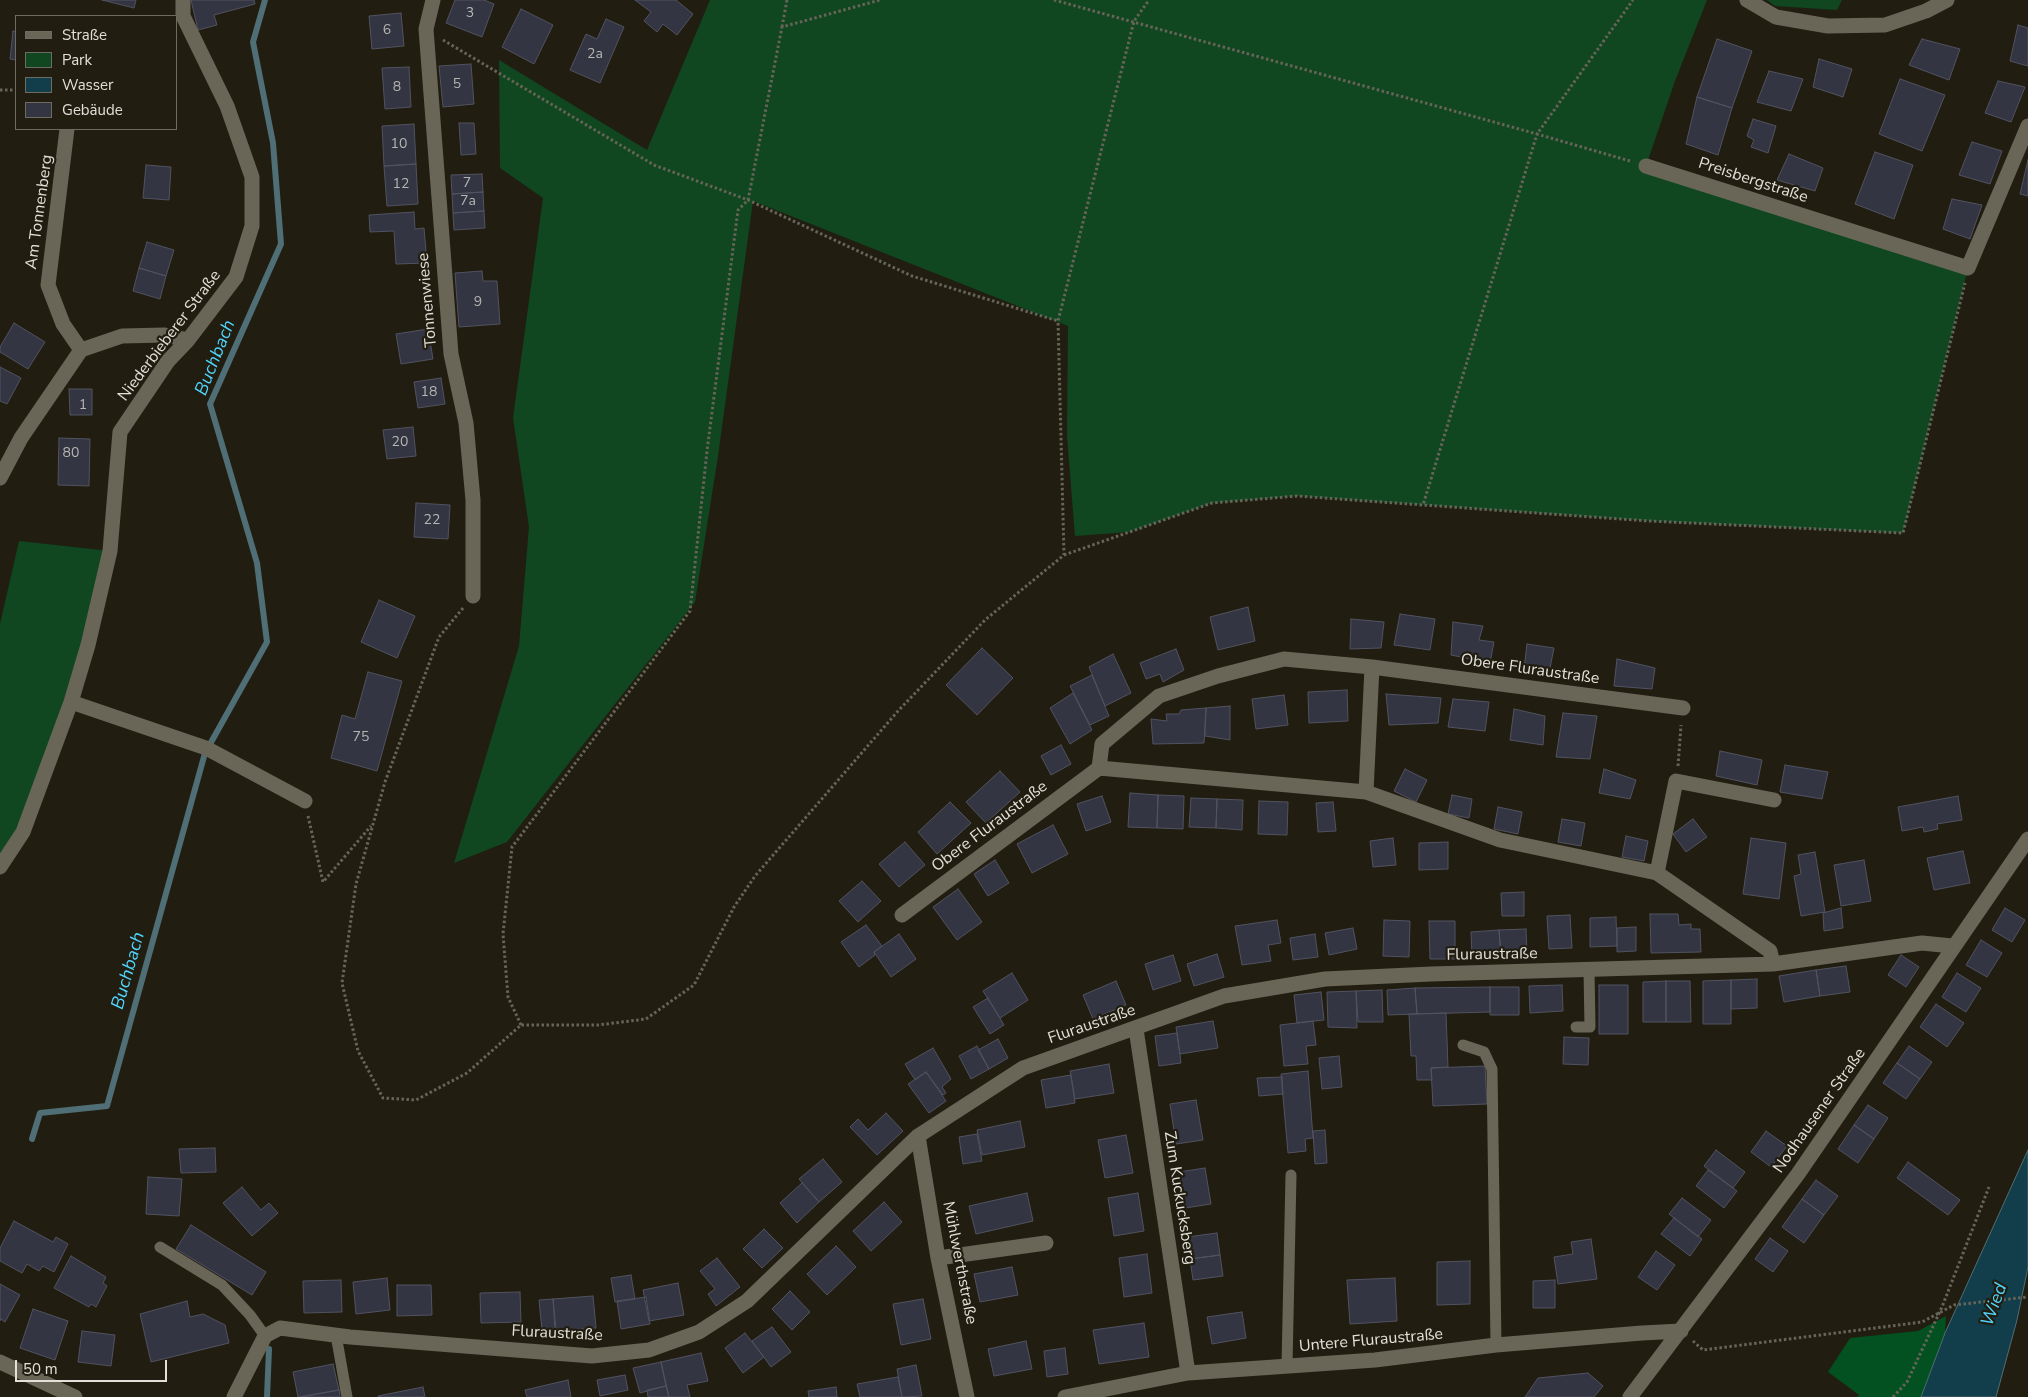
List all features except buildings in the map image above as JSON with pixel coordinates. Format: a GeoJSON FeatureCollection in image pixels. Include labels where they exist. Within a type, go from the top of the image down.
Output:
{"type":"FeatureCollection","features":[{"type":"Feature","properties":{"kind":"street","name":"Niederbieberer Straße"},"geometry":{"type":"LineString","coordinates":[[0,867],[23,832],[71,702],[88,645],[110,551],[120,432],[168,361],[188,340],[236,277],[252,226],[252,177],[227,106],[180,18],[183,0]]}},
{"type":"Feature","properties":{"kind":"street","name":"Tonnenwiese"},"geometry":{"type":"LineString","coordinates":[[433,0],[426,29],[450,354],[466,423],[473,500],[473,596]]}},
{"type":"Feature","properties":{"kind":"street"},"geometry":{"type":"LineString","coordinates":[[1747,0],[1776,17],[1838,26],[1885,25],[1926,11],[1947,0]]}},
{"type":"Feature","properties":{"kind":"street"},"geometry":{"type":"LineString","coordinates":[[1968,268],[2028,126]]}},
{"type":"Feature","properties":{"kind":"street","name":"Am Tonnenberg"},"geometry":{"type":"LineString","coordinates":[[67,130],[48,285],[63,324],[81,350]]}},
{"type":"Feature","properties":{"kind":"street","name":"Preisbergstraße"},"geometry":{"type":"LineString","coordinates":[[1646,166],[1968,268]]}},
{"type":"Feature","properties":{"kind":"street"},"geometry":{"type":"LineString","coordinates":[[0,478],[21,438],[81,350],[122,336],[165,335],[188,340]]}},
{"type":"Feature","properties":{"kind":"street","name":"Obere Fluraustraße"},"geometry":{"type":"LineString","coordinates":[[902,915],[1099,768],[1102,744],[1159,696],[1218,676],[1284,659],[1372,667],[1683,708]]}},
{"type":"Feature","properties":{"kind":"street"},"geometry":{"type":"LineString","coordinates":[[1366,792],[1372,667]]}},
{"type":"Feature","properties":{"kind":"street"},"geometry":{"type":"LineString","coordinates":[[71,702],[206,748],[304,801]]}},
{"type":"Feature","properties":{"kind":"street"},"geometry":{"type":"LineString","coordinates":[[1099,768],[1366,792],[1500,840],[1656,873],[1770,952],[1773,964]]}},
{"type":"Feature","properties":{"kind":"street"},"geometry":{"type":"LineString","coordinates":[[1656,873],[1676,781],[1774,800]]}},
{"type":"Feature","properties":{"kind":"street","name":"Nodhausener Straße"},"geometry":{"type":"LineString","coordinates":[[1630,1397],[1804,1166],[1894,1035],[1952,946],[2028,838]]}},
{"type":"Feature","properties":{"kind":"street","name":"Fluraustraße"},"geometry":{"type":"LineString","coordinates":[[265,1336],[280,1328],[336,1335],[592,1356],[649,1350],[699,1332],[747,1301],[918,1136],[1022,1068],[1136,1029],[1224,996],[1325,980],[1432,974],[1773,964],[1922,943],[1952,946]]}},
{"type":"Feature","properties":{"kind":"street","name":"Zum Kuckucksberg"},"geometry":{"type":"LineString","coordinates":[[1136,1029],[1188,1373]]}},
{"type":"Feature","properties":{"kind":"street","name":"Mühlwerthstraße"},"geometry":{"type":"LineString","coordinates":[[918,1136],[938,1258],[967,1397]]}},
{"type":"Feature","properties":{"kind":"street"},"geometry":{"type":"LineString","coordinates":[[938,1258],[1046,1243]]}},
{"type":"Feature","properties":{"kind":"street","name":"Untere Fluraustraße"},"geometry":{"type":"LineString","coordinates":[[1065,1397],[1188,1373],[1375,1360],[1496,1346],[1681,1331]]}},
{"type":"Feature","properties":{"kind":"street"},"geometry":{"type":"LineString","coordinates":[[234,1397],[265,1336]]}},
{"type":"Feature","properties":{"kind":"street"},"geometry":{"type":"LineString","coordinates":[[0,1362],[72,1396]]}},
{"type":"Feature","properties":{"kind":"lane"},"geometry":{"type":"LineString","coordinates":[[1576,1027],[1590,1027],[1589,970]]}},
{"type":"Feature","properties":{"kind":"lane"},"geometry":{"type":"LineString","coordinates":[[1463,1045],[1484,1052],[1492,1069],[1496,1346]]}},
{"type":"Feature","properties":{"kind":"lane"},"geometry":{"type":"LineString","coordinates":[[1288,1366],[1291,1175]]}},
{"type":"Feature","properties":{"kind":"lane"},"geometry":{"type":"LineString","coordinates":[[160,1247],[222,1285],[250,1315],[265,1336]]}},
{"type":"Feature","properties":{"kind":"lane"},"geometry":{"type":"LineString","coordinates":[[336,1335],[347,1397]]}},
{"type":"Feature","properties":{"kind":"path"},"geometry":{"type":"LineString","coordinates":[[521,1025],[508,996],[503,934],[512,847],[690,611],[707,451],[738,210],[748,200],[786,0]]}},
{"type":"Feature","properties":{"kind":"path"},"geometry":{"type":"LineString","coordinates":[[782,27],[880,0]]}},
{"type":"Feature","properties":{"kind":"path"},"geometry":{"type":"LineString","coordinates":[[1054,0],[1646,166]]}},
{"type":"Feature","properties":{"kind":"path"},"geometry":{"type":"LineString","coordinates":[[1064,555],[1058,321],[1134,21],[1149,0]]}},
{"type":"Feature","properties":{"kind":"path"},"geometry":{"type":"LineString","coordinates":[[1424,505],[1537,134],[1633,0]]}},
{"type":"Feature","properties":{"kind":"path"},"geometry":{"type":"LineString","coordinates":[[426,29],[654,165],[748,200],[912,276],[1058,321]]}},
{"type":"Feature","properties":{"kind":"path"},"geometry":{"type":"LineString","coordinates":[[0,90],[15,90]]}},
{"type":"Feature","properties":{"kind":"path"},"geometry":{"type":"LineString","coordinates":[[473,596],[439,637],[385,782],[356,884],[342,983],[358,1051],[383,1098],[416,1100],[467,1073],[521,1025],[598,1025],[646,1019],[694,985],[734,907],[755,876],[898,711],[985,620],[1064,555],[1212,503],[1297,496],[1649,521],[1903,533],[1968,268]]}},
{"type":"Feature","properties":{"kind":"path"},"geometry":{"type":"LineString","coordinates":[[1676,781],[1683,708]]}},
{"type":"Feature","properties":{"kind":"path"},"geometry":{"type":"LineString","coordinates":[[304,801],[323,882],[373,824]]}},
{"type":"Feature","properties":{"kind":"path"},"geometry":{"type":"LineString","coordinates":[[1893,1397],[1907,1382],[1939,1314],[1989,1187]]}},
{"type":"Feature","properties":{"kind":"path"},"geometry":{"type":"LineString","coordinates":[[1681,1331],[1703,1350],[1922,1322],[1954,1305],[2028,1297]]}},
{"type":"Feature","properties":{"kind":"green space"},"geometry":{"type":"Polygon","coordinates":[[[710,0],[1707,0],[1675,81],[1646,166],[1968,268],[1903,533],[1649,521],[1297,496],[1212,503],[1129,532],[1075,536],[1067,436],[1068,326],[753,201],[718,456],[695,602],[507,842],[454,863],[519,646],[529,527],[513,418],[543,198],[500,168],[499,60],[647,150],[710,0]]]}},
{"type":"Feature","properties":{"kind":"green space"},"geometry":{"type":"Polygon","coordinates":[[[1767,0],[1842,0],[1837,10],[1775,6],[1767,0]]]}},
{"type":"Feature","properties":{"kind":"green space"},"geometry":{"type":"Polygon","coordinates":[[[19,541],[110,551],[23,832],[0,858],[0,624],[19,541]]]}},
{"type":"Feature","properties":{"kind":"green space"},"geometry":{"type":"Polygon","coordinates":[[[1946,1316],[1945,1333],[1921,1397],[1857,1397],[1859,1395],[1828,1372],[1850,1338],[1918,1331],[1946,1316]]]}},
{"type":"Feature","properties":{"kind":"water","name":"Wied"},"geometry":{"type":"Polygon","coordinates":[[[2028,1150],[2028,1267],[2017,1320],[1996,1397],[1921,1397],[1945,1333],[2028,1150]]]}},
{"type":"Feature","properties":{"kind":"waterway","name":"Buchbach"},"geometry":{"type":"LineString","coordinates":[[209,746],[267,642],[257,563],[210,404],[281,244],[273,143],[253,42],[265,0]]}},
{"type":"Feature","properties":{"kind":"waterway","name":"Buchbach"},"geometry":{"type":"LineString","coordinates":[[32,1139],[40,1113],[107,1106],[205,753]]}},
{"type":"Feature","properties":{"kind":"waterway","name":"Buchbach"},"geometry":{"type":"LineString","coordinates":[[267,1397],[269,1349]]}}]}
